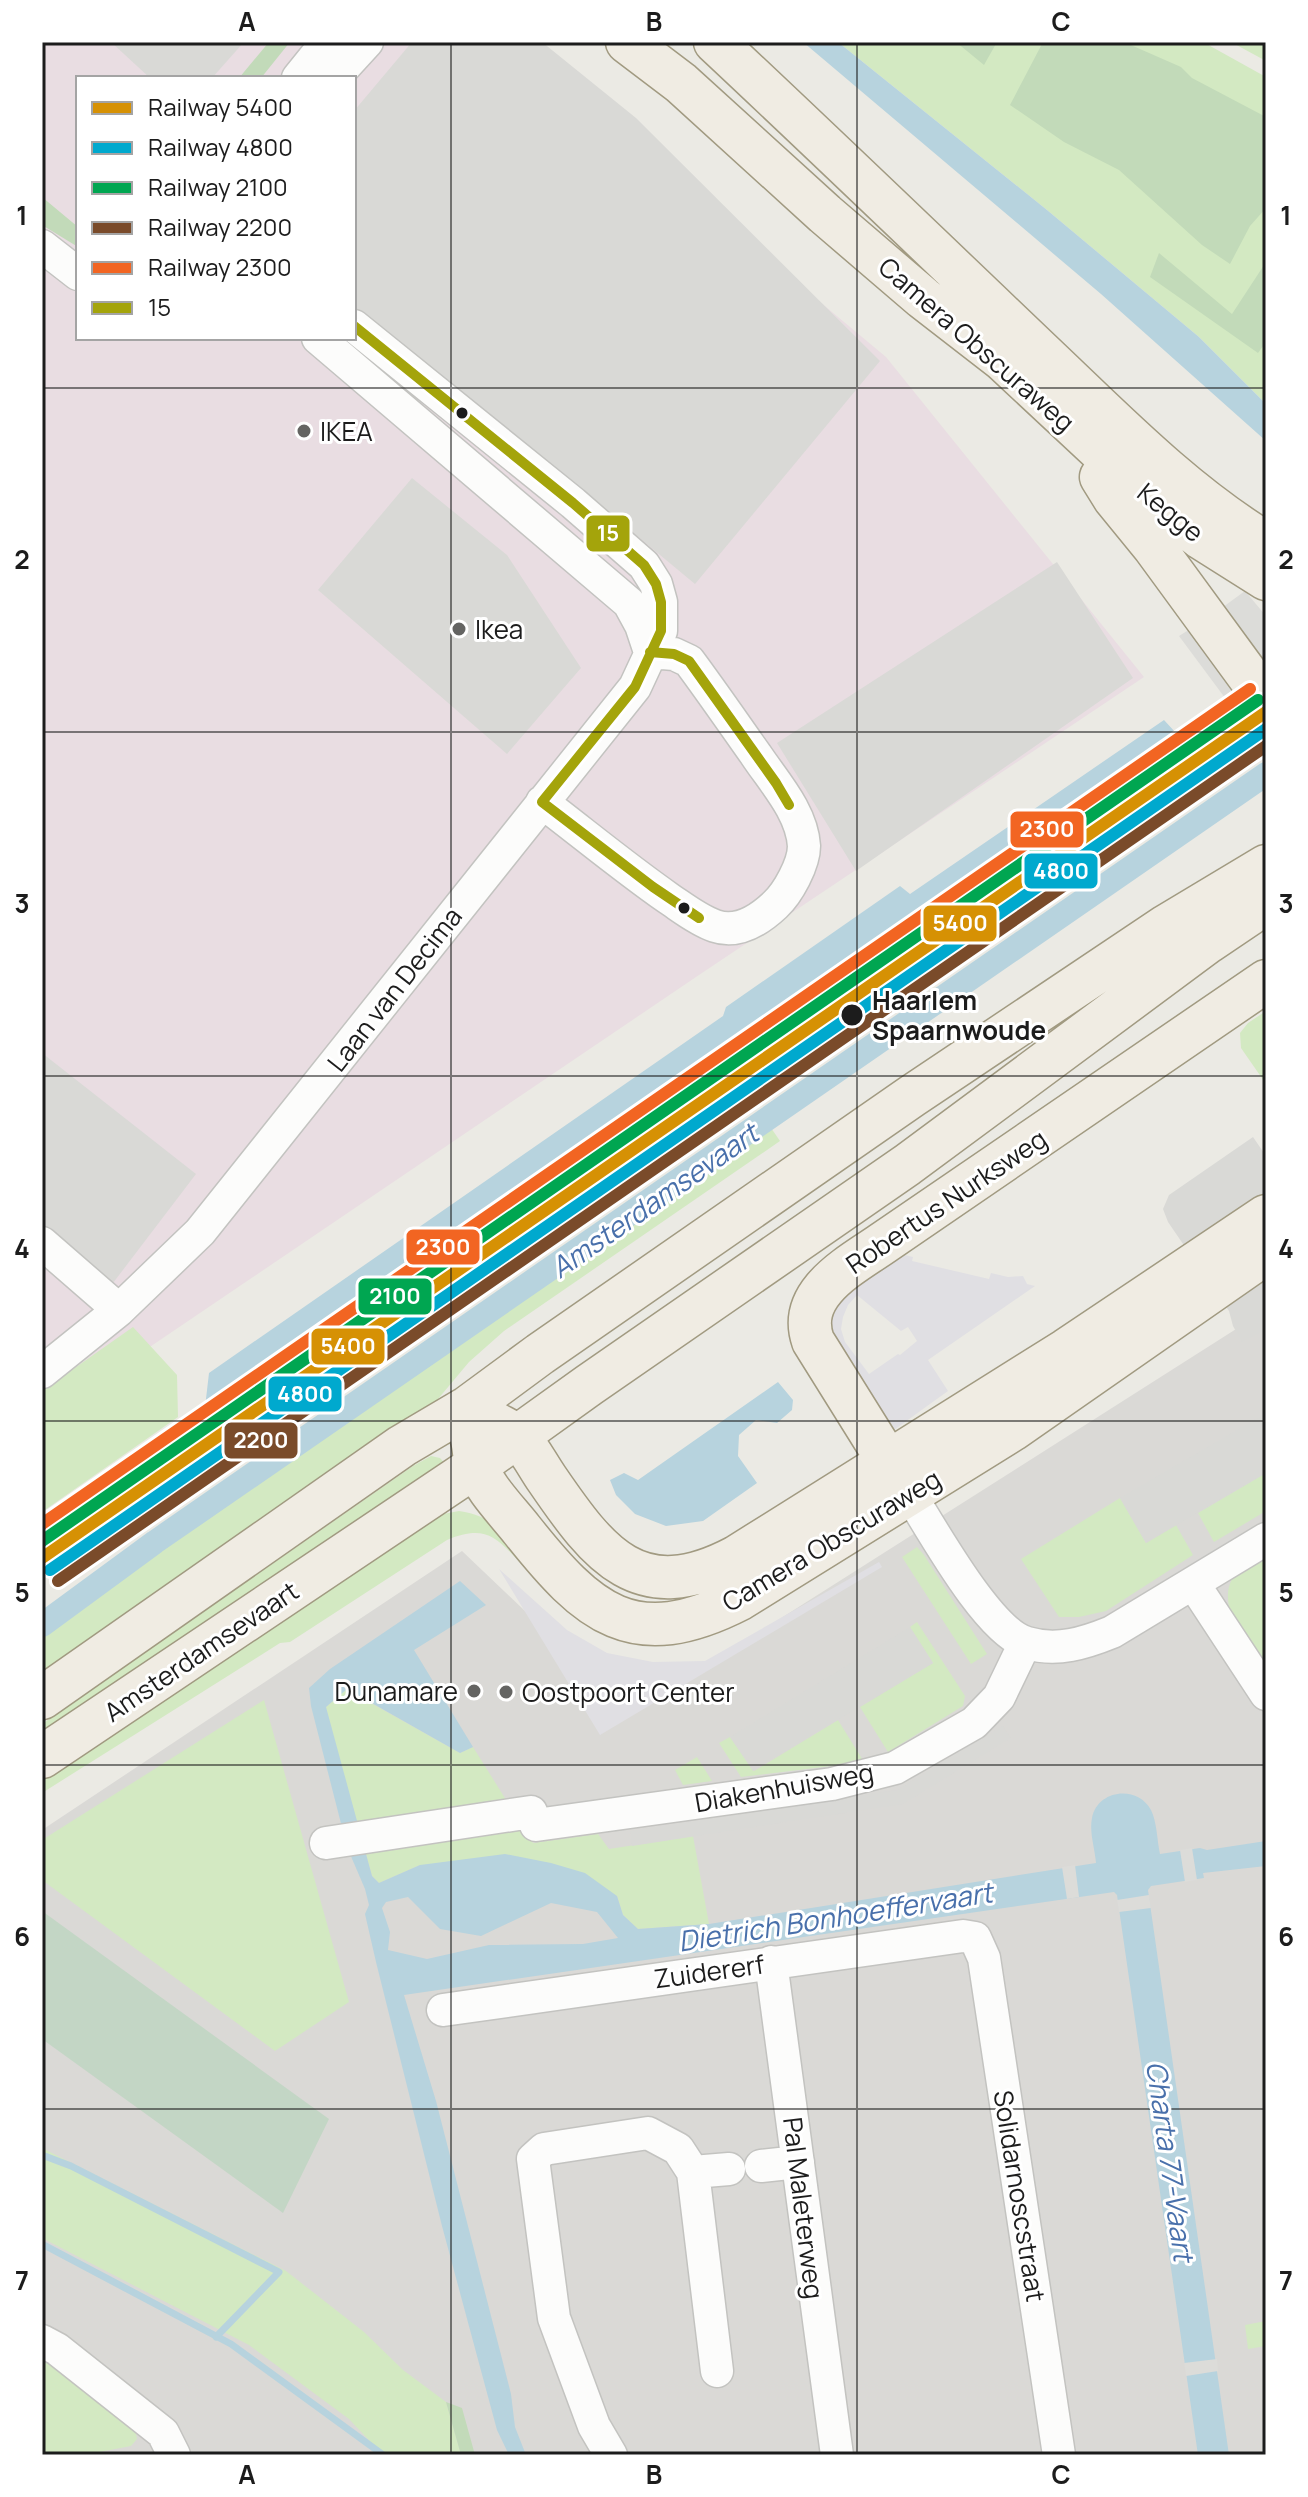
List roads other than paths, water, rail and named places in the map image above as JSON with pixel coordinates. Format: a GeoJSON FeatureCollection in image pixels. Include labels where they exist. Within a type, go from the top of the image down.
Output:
{"type":"FeatureCollection","features":[{"type":"Feature","properties":{"kind":"main road","name":"Camera Obscuraweg"},"geometry":{"type":"LineString","coordinates":[[627,42],[681,83],[923,298],[1003,360],[1083,436],[1106,487],[1154,547],[1266,663]]}},
{"type":"Feature","properties":{"kind":"main road","name":"Camera Obscuraweg"},"geometry":{"type":"LineString","coordinates":[[715,42],[1092,400],[1192,490],[1216,613],[1266,700]]}},
{"type":"Feature","properties":{"kind":"main road","name":"Kegge"},"geometry":{"type":"LineString","coordinates":[[1083,436],[1152,499],[1201,538],[1264,566]]}},
{"type":"Feature","properties":{"kind":"main road","name":"Kegge"},"geometry":{"type":"LineString","coordinates":[[1192,490],[1231,520],[1264,566]]}},
{"type":"Feature","properties":{"kind":"main road","name":"Amsterdamsevaart"},"geometry":{"type":"LineString","coordinates":[[42,1698],[402,1446],[468,1407],[912,1096],[1166,926],[1266,866]]}},
{"type":"Feature","properties":{"kind":"main road","name":"Amsterdamsevaart"},"geometry":{"type":"LineString","coordinates":[[42,1757],[476,1466],[895,1174],[1208,942],[1266,903]]}},
{"type":"Feature","properties":{"kind":"main road","name":"Robertus Nurksweg"},"geometry":{"type":"LineString","coordinates":[[898,1477],[813,1341],[808,1327],[811,1306],[822,1291],[836,1276],[1266,981]]}},
{"type":"Feature","properties":{"kind":"main road","name":"Camera Obscuraweg"},"geometry":{"type":"LineString","coordinates":[[468,1407],[518,1437],[596,1544],[622,1565],[656,1577],[693,1574],[721,1564],[898,1477],[1012,1430],[1173,1298],[1266,1216]]}},
{"type":"Feature","properties":{"kind":"main road","name":"Camera Obscuraweg"},"geometry":{"type":"LineString","coordinates":[[1173,1298],[1266,1253]]}},
{"type":"Feature","properties":{"kind":"main road","name":"Camera Obscuraweg"},"geometry":{"type":"LineString","coordinates":[[468,1407],[476,1466],[493,1494],[549,1564],[574,1591],[607,1613],[652,1624],[693,1620],[740,1599],[898,1477]]}},
{"type":"Feature","properties":{"kind":"street"},"geometry":{"type":"LineString","coordinates":[[300,76],[327,42]]}},
{"type":"Feature","properties":{"kind":"street"},"geometry":{"type":"LineString","coordinates":[[336,76],[367,42]]}},
{"type":"Feature","properties":{"kind":"street"},"geometry":{"type":"LineString","coordinates":[[42,246],[76,272]]}},
{"type":"Feature","properties":{"kind":"street","name":"Laan van Decima"},"geometry":{"type":"LineString","coordinates":[[42,1372],[119,1310],[200,1232],[635,687],[661,631],[661,602],[656,584],[644,565],[573,503],[356,328]]}},
{"type":"Feature","properties":{"kind":"street"},"geometry":{"type":"LineString","coordinates":[[320,340],[629,603],[650,652],[674,654],[689,661],[776,783],[798,823],[804,848],[785,896],[764,915],[734,929],[718,927],[653,887],[542,802]]}},
{"type":"Feature","properties":{"kind":"street"},"geometry":{"type":"LineString","coordinates":[[42,1243],[119,1310]]}},
{"type":"Feature","properties":{"kind":"street"},"geometry":{"type":"LineString","coordinates":[[898,1477],[998,1625],[1025,1643],[1060,1647],[1085,1643],[1112,1632],[1266,1539]]}},
{"type":"Feature","properties":{"kind":"street"},"geometry":{"type":"LineString","coordinates":[[1193,1583],[1266,1694]]}},
{"type":"Feature","properties":{"kind":"street","name":"Diakenhuisweg"},"geometry":{"type":"LineString","coordinates":[[345,1840],[531,1812],[536,1825],[832,1784],[895,1768],[974,1723],[999,1697],[1025,1643]]}},
{"type":"Feature","properties":{"kind":"street","name":"Zuidererf"},"geometry":{"type":"LineString","coordinates":[[443,2010],[963,1936],[975,1938]]}},
{"type":"Feature","properties":{"kind":"street","name":"Solidarnoscstraat"},"geometry":{"type":"LineString","coordinates":[[975,1938],[984,1958],[1059,2455]]}},
{"type":"Feature","properties":{"kind":"street","name":"Pal Maleterweg"},"geometry":{"type":"LineString","coordinates":[[771,1962],[837,2455]]}},
{"type":"Feature","properties":{"kind":"street"},"geometry":{"type":"LineString","coordinates":[[611,2455],[594,2426],[554,2318],[533,2159],[544,2149],[648,2133],[678,2149],[693,2172],[717,2371]]}},
{"type":"Feature","properties":{"kind":"street"},"geometry":{"type":"LineString","coordinates":[[761,2166],[798,2162]]}},
{"type":"Feature","properties":{"kind":"street"},"geometry":{"type":"LineString","coordinates":[[693,2172],[729,2169]]}},
{"type":"Feature","properties":{"kind":"street"},"geometry":{"type":"LineString","coordinates":[[42,2341],[57,2349],[163,2433],[168,2454]]}},
{"type":"Feature","properties":{"kind":"water"},"geometry":{"type":"Polygon","coordinates":[[[803,42],[838,42],[1199,337],[1266,404],[1266,441],[1101,294],[803,42]]]}},
{"type":"Feature","properties":{"kind":"water"},"geometry":{"type":"Polygon","coordinates":[[[1164,720],[1176,733],[717,1048],[631,1119],[204,1416],[209,1373],[723,1016],[726,1007],[900,886],[910,894],[1164,720]]]}},
{"type":"Feature","properties":{"kind":"water"},"geometry":{"type":"Polygon","coordinates":[[[778,1382],[793,1400],[792,1410],[777,1423],[756,1420],[739,1435],[738,1456],[757,1483],[703,1521],[666,1526],[635,1514],[616,1495],[610,1480],[624,1473],[638,1480],[778,1382]]]}},
{"type":"Feature","properties":{"kind":"water"},"geometry":{"type":"Polygon","coordinates":[[[460,1581],[486,1605],[414,1650],[473,1747],[460,1753],[347,1689],[326,1707],[372,1876],[379,1883],[420,1865],[505,1854],[585,1873],[617,1896],[623,1915],[638,1929],[709,1924],[1096,1863],[1092,1818],[1101,1801],[1118,1794],[1137,1796],[1151,1810],[1160,1854],[1266,1841],[1266,1866],[1203,1873],[1204,1878],[1151,1886],[1148,1890],[1229,2455],[1198,2455],[1117,1895],[1114,1892],[404,1995],[436,2101],[511,2394],[515,2427],[526,2455],[509,2455],[497,2430],[442,2226],[365,1914],[369,1905],[365,1889],[347,1847],[311,1706],[309,1688],[330,1669],[460,1581]],[[408,1897],[386,1902],[382,1908],[390,1932],[388,1950],[427,1959],[489,1945],[583,1944],[618,1938],[597,1912],[551,1903],[481,1936],[440,1929],[408,1897]]]}},
{"type":"Feature","properties":{"kind":"waterway","name":"Amsterdamsevaart"},"geometry":{"type":"LineString","coordinates":[[42,1625],[155,1542],[1266,774]]}},
{"type":"Feature","properties":{"kind":"waterway"},"geometry":{"type":"LineString","coordinates":[[42,2155],[71,2166],[279,2272],[216,2337]]}},
{"type":"Feature","properties":{"kind":"waterway"},"geometry":{"type":"LineString","coordinates":[[42,2244],[231,2344],[382,2454]]}},
{"type":"Feature","properties":{"kind":"rail line","name":"2300"},"geometry":{"type":"LineString","coordinates":[[42,1524],[1250,689]]}},
{"type":"Feature","properties":{"kind":"rail line","name":"2100"},"geometry":{"type":"LineString","coordinates":[[42,1541],[1258,700]]}},
{"type":"Feature","properties":{"kind":"rail line","name":"5400"},"geometry":{"type":"LineString","coordinates":[[42,1558],[1266,712]]}},
{"type":"Feature","properties":{"kind":"rail line","name":"4800"},"geometry":{"type":"LineString","coordinates":[[50,1570],[1266,729]]}},
{"type":"Feature","properties":{"kind":"rail line","name":"2200"},"geometry":{"type":"LineString","coordinates":[[58,1581],[1266,746]]}},
{"type":"Feature","properties":{"kind":"place","name":"IKEA"},"geometry":{"type":"Point","coordinates":[304,431]}},
{"type":"Feature","properties":{"kind":"place","name":"Ikea"},"geometry":{"type":"Point","coordinates":[459,629]}},
{"type":"Feature","properties":{"kind":"place","name":"Haarlem Spaarnwoude"},"geometry":{"type":"Point","coordinates":[852,1015]}},
{"type":"Feature","properties":{"kind":"place","name":"Dunamare"},"geometry":{"type":"Point","coordinates":[474,1691]}},
{"type":"Feature","properties":{"kind":"place","name":"Oostpoort Center"},"geometry":{"type":"Point","coordinates":[506,1692]}},
{"type":"Feature","properties":{"kind":"water label","name":"Dietrich Bonhoeffervaart"},"geometry":{"type":"Point","coordinates":[835,1916]}},
{"type":"Feature","properties":{"kind":"water label","name":"Charta 77-Vaart"},"geometry":{"type":"Point","coordinates":[1171,2161]}}]}
